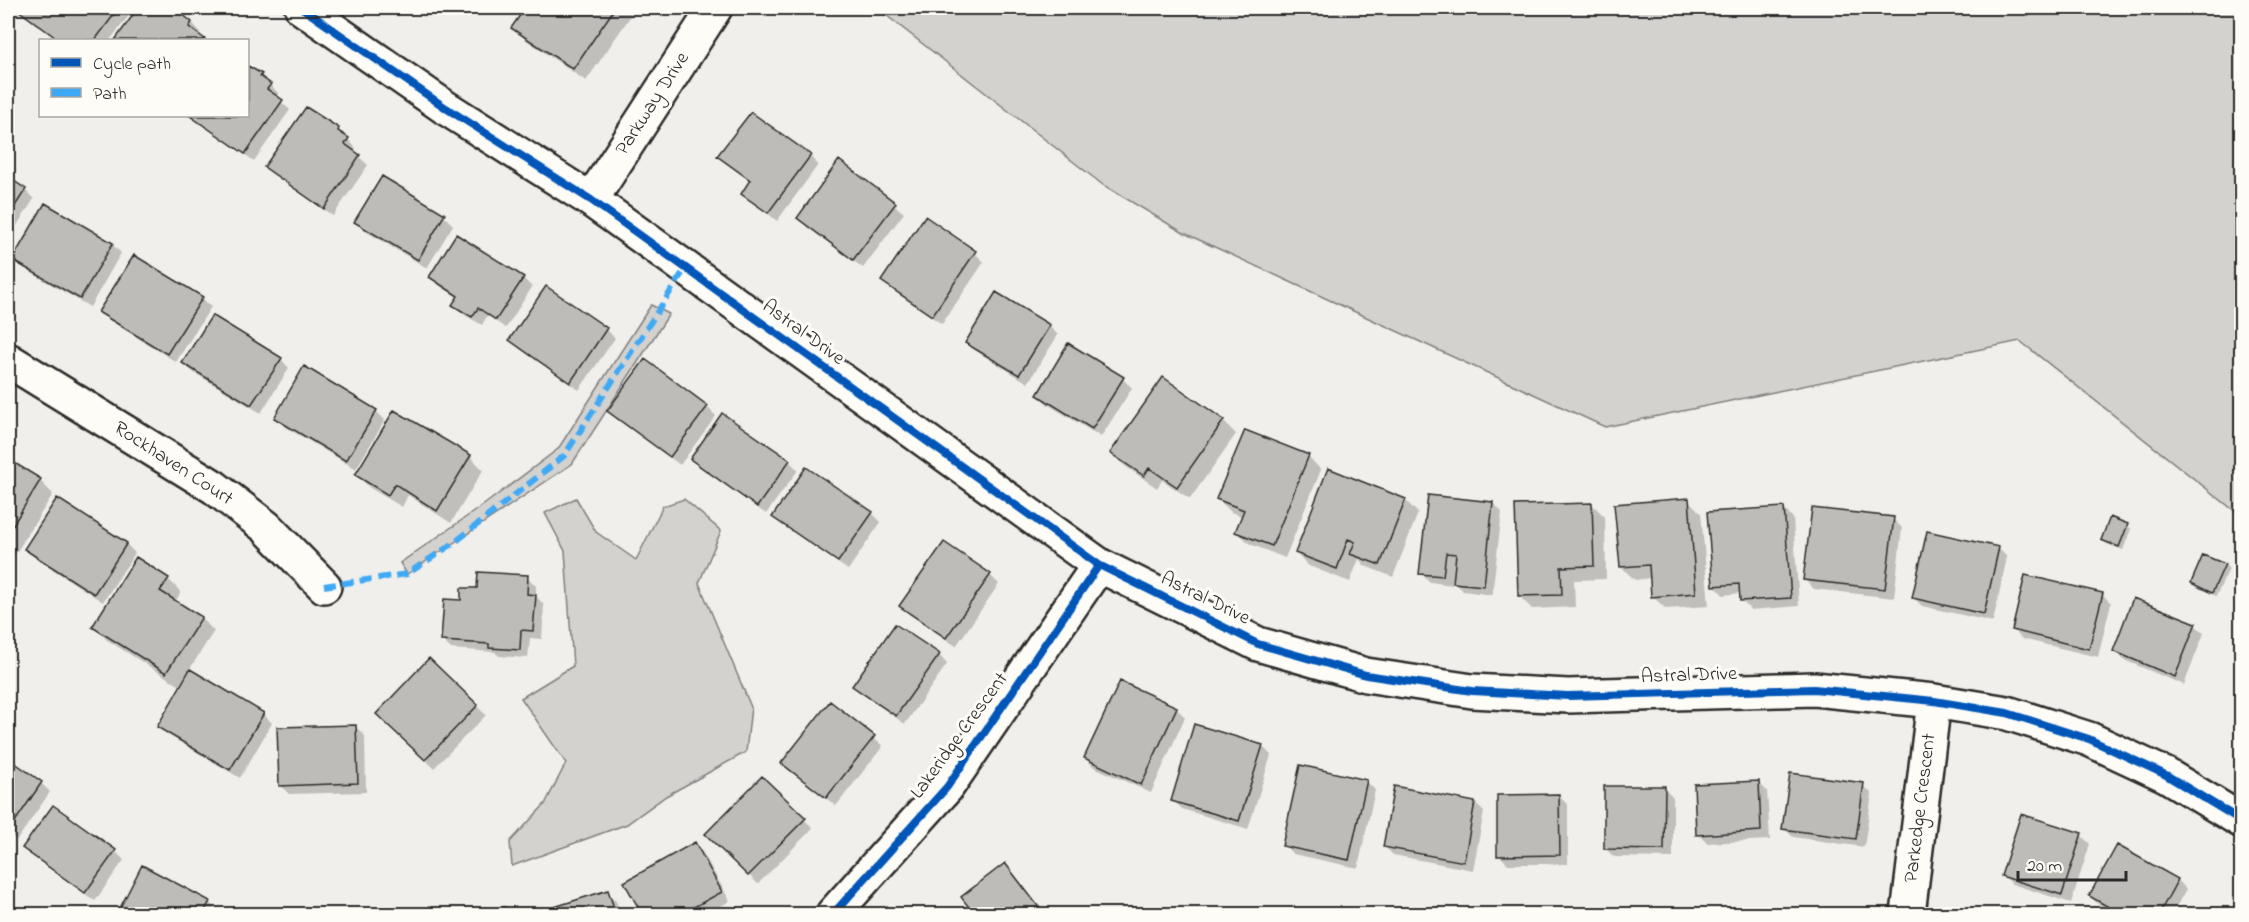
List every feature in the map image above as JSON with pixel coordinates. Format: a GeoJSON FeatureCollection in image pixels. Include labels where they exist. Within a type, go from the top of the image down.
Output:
{"type":"FeatureCollection","features":[{"type":"Feature","properties":{"kind":"street","name":"Astral Drive"},"geometry":{"type":"LineString","coordinates":[[303,8],[446,108],[591,200],[1099,565],[1258,644],[1366,675],[1472,691],[1568,696],[1815,689],[1934,701],[2007,713],[2089,739],[2166,775],[2241,821]]}},
{"type":"Feature","properties":{"kind":"street","name":"Parkway Drive"},"geometry":{"type":"LineString","coordinates":[[591,200],[715,8]]}},
{"type":"Feature","properties":{"kind":"street","name":"Rockhaven Court"},"geometry":{"type":"LineString","coordinates":[[8,360],[214,487],[266,527],[324,586]]}},
{"type":"Feature","properties":{"kind":"street","name":"Lakeridge Crescent"},"geometry":{"type":"LineString","coordinates":[[833,915],[947,787],[1099,565]]}},
{"type":"Feature","properties":{"kind":"street","name":"Parkedge Crescent"},"geometry":{"type":"LineString","coordinates":[[1908,915],[1934,701]]}},
{"type":"Feature","properties":{"kind":"shaded area"},"geometry":{"type":"Polygon","coordinates":[[[877,8],[2241,8],[2241,516],[2020,341],[1605,427],[1182,232],[1103,185],[877,8]]]}},
{"type":"Feature","properties":{"kind":"shaded area"},"geometry":{"type":"Polygon","coordinates":[[[651,305],[669,314],[572,464],[407,574],[400,563],[485,504],[558,449],[651,305]]]}},
{"type":"Feature","properties":{"kind":"shaded area"},"geometry":{"type":"Polygon","coordinates":[[[576,498],[596,532],[636,560],[663,506],[684,499],[721,531],[699,583],[751,707],[746,752],[666,796],[627,824],[512,866],[510,842],[545,804],[566,763],[521,698],[573,666],[565,551],[545,513],[576,498]]]}},
{"type":"Feature","properties":{"kind":"building"},"geometry":{"type":"Polygon","coordinates":[[[19,8],[119,8],[96,39],[58,39],[18,10],[19,8]]]}},
{"type":"Feature","properties":{"kind":"building"},"geometry":{"type":"Polygon","coordinates":[[[138,8],[177,8],[184,12],[182,14],[192,22],[189,27],[205,39],[116,39],[138,8]]]}},
{"type":"Feature","properties":{"kind":"building"},"geometry":{"type":"Polygon","coordinates":[[[525,8],[615,8],[573,69],[511,28],[525,8]]]}},
{"type":"Feature","properties":{"kind":"building"},"geometry":{"type":"Polygon","coordinates":[[[249,67],[262,74],[260,76],[271,84],[267,89],[283,100],[245,154],[191,117],[249,117],[249,67]]]}},
{"type":"Feature","properties":{"kind":"building"},"geometry":{"type":"Polygon","coordinates":[[[306,107],[339,128],[338,131],[349,138],[345,144],[360,155],[324,209],[264,167],[306,107]]]}},
{"type":"Feature","properties":{"kind":"building"},"geometry":{"type":"Polygon","coordinates":[[[751,112],[811,155],[768,213],[741,194],[750,180],[717,156],[751,112]]]}},
{"type":"Feature","properties":{"kind":"building"},"geometry":{"type":"Polygon","coordinates":[[[839,160],[896,203],[853,260],[797,218],[839,160]]]}},
{"type":"Feature","properties":{"kind":"building"},"geometry":{"type":"Polygon","coordinates":[[[382,176],[445,214],[418,260],[354,222],[382,176]]]}},
{"type":"Feature","properties":{"kind":"building"},"geometry":{"type":"Polygon","coordinates":[[[8,177],[26,189],[8,217],[8,177]]]}},
{"type":"Feature","properties":{"kind":"building"},"geometry":{"type":"Polygon","coordinates":[[[45,203],[113,243],[80,299],[12,260],[45,203]]]}},
{"type":"Feature","properties":{"kind":"building"},"geometry":{"type":"Polygon","coordinates":[[[925,216],[976,251],[932,316],[881,281],[925,216]]]}},
{"type":"Feature","properties":{"kind":"building"},"geometry":{"type":"Polygon","coordinates":[[[456,234],[524,277],[496,320],[478,308],[472,317],[452,305],[458,296],[429,277],[456,234]]]}},
{"type":"Feature","properties":{"kind":"building"},"geometry":{"type":"Polygon","coordinates":[[[134,255],[203,297],[167,354],[98,312],[134,255]]]}},
{"type":"Feature","properties":{"kind":"building"},"geometry":{"type":"Polygon","coordinates":[[[546,286],[607,328],[570,383],[509,340],[546,286]]]}},
{"type":"Feature","properties":{"kind":"building"},"geometry":{"type":"Polygon","coordinates":[[[996,292],[1050,325],[1019,375],[965,343],[996,292]]]}},
{"type":"Feature","properties":{"kind":"building"},"geometry":{"type":"Polygon","coordinates":[[[212,315],[282,358],[251,405],[182,363],[212,315]]]}},
{"type":"Feature","properties":{"kind":"building"},"geometry":{"type":"Polygon","coordinates":[[[1068,343],[1124,377],[1092,429],[1037,395],[1068,343]]]}},
{"type":"Feature","properties":{"kind":"building"},"geometry":{"type":"Polygon","coordinates":[[[645,359],[708,406],[670,457],[607,411],[645,359]]]}},
{"type":"Feature","properties":{"kind":"building"},"geometry":{"type":"Polygon","coordinates":[[[304,366],[377,410],[346,461],[274,418],[304,366]]]}},
{"type":"Feature","properties":{"kind":"building"},"geometry":{"type":"Polygon","coordinates":[[[1163,377],[1224,420],[1177,487],[1149,468],[1144,476],[1110,453],[1163,377]]]}},
{"type":"Feature","properties":{"kind":"building"},"geometry":{"type":"Polygon","coordinates":[[[394,410],[471,455],[437,511],[395,484],[388,495],[355,475],[394,410]]]}},
{"type":"Feature","properties":{"kind":"building"},"geometry":{"type":"Polygon","coordinates":[[[722,413],[790,460],[757,507],[690,459],[722,413]]]}},
{"type":"Feature","properties":{"kind":"building"},"geometry":{"type":"Polygon","coordinates":[[[1245,430],[1309,455],[1272,546],[1235,532],[1244,510],[1216,499],[1245,430]]]}},
{"type":"Feature","properties":{"kind":"building"},"geometry":{"type":"Polygon","coordinates":[[[8,459],[41,479],[8,533],[8,459]]]}},
{"type":"Feature","properties":{"kind":"building"},"geometry":{"type":"Polygon","coordinates":[[[806,467],[873,512],[838,562],[772,517],[806,467]]]}},
{"type":"Feature","properties":{"kind":"building"},"geometry":{"type":"Polygon","coordinates":[[[1328,468],[1406,499],[1380,565],[1350,554],[1355,542],[1348,539],[1337,569],[1295,553],[1328,468]]]}},
{"type":"Feature","properties":{"kind":"building"},"geometry":{"type":"Polygon","coordinates":[[[1428,495],[1493,502],[1484,586],[1453,583],[1456,554],[1446,553],[1443,576],[1419,574],[1428,495]]]}},
{"type":"Feature","properties":{"kind":"building"},"geometry":{"type":"Polygon","coordinates":[[[57,498],[127,543],[94,594],[24,549],[57,498]]]}},
{"type":"Feature","properties":{"kind":"building"},"geometry":{"type":"Polygon","coordinates":[[[1689,498],[1696,593],[1651,597],[1649,565],[1620,567],[1614,504],[1689,498]]]}},
{"type":"Feature","properties":{"kind":"building"},"geometry":{"type":"Polygon","coordinates":[[[1592,503],[1594,566],[1561,567],[1562,595],[1518,596],[1515,505],[1592,503]]]}},
{"type":"Feature","properties":{"kind":"building"},"geometry":{"type":"Polygon","coordinates":[[[1784,507],[1791,598],[1740,601],[1739,584],[1713,586],[1707,512],[1784,507]]]}},
{"type":"Feature","properties":{"kind":"building"},"geometry":{"type":"Polygon","coordinates":[[[1812,508],[1894,517],[1885,589],[1803,580],[1812,508]]]}},
{"type":"Feature","properties":{"kind":"building"},"geometry":{"type":"Polygon","coordinates":[[[2110,517],[2128,524],[2119,547],[2101,540],[2110,517]]]}},
{"type":"Feature","properties":{"kind":"building"},"geometry":{"type":"Polygon","coordinates":[[[1927,531],[1999,547],[1984,614],[1912,598],[1927,531]]]}},
{"type":"Feature","properties":{"kind":"building"},"geometry":{"type":"Polygon","coordinates":[[[944,542],[991,574],[946,638],[899,606],[944,542]]]}},
{"type":"Feature","properties":{"kind":"building"},"geometry":{"type":"Polygon","coordinates":[[[2203,555],[2225,564],[2212,593],[2191,583],[2203,555]]]}},
{"type":"Feature","properties":{"kind":"building"},"geometry":{"type":"Polygon","coordinates":[[[136,557],[169,578],[160,591],[202,617],[166,673],[92,627],[136,557]]]}},
{"type":"Feature","properties":{"kind":"building"},"geometry":{"type":"Polygon","coordinates":[[[478,572],[528,575],[527,594],[536,595],[533,631],[521,630],[520,650],[489,648],[489,644],[441,641],[444,599],[461,600],[461,588],[477,588],[478,572]]]}},
{"type":"Feature","properties":{"kind":"building"},"geometry":{"type":"Polygon","coordinates":[[[2025,575],[2103,593],[2089,649],[2012,630],[2025,575]]]}},
{"type":"Feature","properties":{"kind":"building"},"geometry":{"type":"Polygon","coordinates":[[[2133,598],[2196,623],[2175,677],[2113,651],[2133,598]]]}},
{"type":"Feature","properties":{"kind":"building"},"geometry":{"type":"Polygon","coordinates":[[[895,624],[940,654],[896,716],[852,686],[895,624]]]}},
{"type":"Feature","properties":{"kind":"building"},"geometry":{"type":"Polygon","coordinates":[[[429,658],[478,705],[425,760],[376,714],[429,658]]]}},
{"type":"Feature","properties":{"kind":"building"},"geometry":{"type":"Polygon","coordinates":[[[190,669],[264,713],[230,770],[157,727],[190,669]]]}},
{"type":"Feature","properties":{"kind":"building"},"geometry":{"type":"Polygon","coordinates":[[[1120,681],[1177,707],[1141,785],[1084,758],[1120,681]]]}},
{"type":"Feature","properties":{"kind":"building"},"geometry":{"type":"Polygon","coordinates":[[[830,701],[875,736],[826,798],[781,763],[830,701]]]}},
{"type":"Feature","properties":{"kind":"building"},"geometry":{"type":"Polygon","coordinates":[[[1194,724],[1263,745],[1239,821],[1171,801],[1194,724]]]}},
{"type":"Feature","properties":{"kind":"building"},"geometry":{"type":"Polygon","coordinates":[[[356,725],[358,783],[279,786],[277,727],[356,725]]]}},
{"type":"Feature","properties":{"kind":"building"},"geometry":{"type":"Polygon","coordinates":[[[8,758],[42,782],[8,832],[8,758]]]}},
{"type":"Feature","properties":{"kind":"building"},"geometry":{"type":"Polygon","coordinates":[[[1300,765],[1367,780],[1349,860],[1282,846],[1300,765]]]}},
{"type":"Feature","properties":{"kind":"building"},"geometry":{"type":"Polygon","coordinates":[[[1790,773],[1864,783],[1856,839],[1782,829],[1790,773]]]}},
{"type":"Feature","properties":{"kind":"building"},"geometry":{"type":"Polygon","coordinates":[[[762,776],[806,818],[748,876],[705,834],[762,776]]]}},
{"type":"Feature","properties":{"kind":"building"},"geometry":{"type":"Polygon","coordinates":[[[1759,781],[1761,831],[1696,835],[1694,784],[1759,781]]]}},
{"type":"Feature","properties":{"kind":"building"},"geometry":{"type":"Polygon","coordinates":[[[1394,786],[1475,802],[1464,862],[1383,847],[1394,786]]]}},
{"type":"Feature","properties":{"kind":"building"},"geometry":{"type":"Polygon","coordinates":[[[1604,786],[1665,786],[1664,850],[1604,849],[1604,786]]]}},
{"type":"Feature","properties":{"kind":"building"},"geometry":{"type":"Polygon","coordinates":[[[1559,794],[1560,855],[1497,856],[1497,795],[1559,794]]]}},
{"type":"Feature","properties":{"kind":"building"},"geometry":{"type":"Polygon","coordinates":[[[53,805],[116,850],[85,893],[22,848],[53,805]]]}},
{"type":"Feature","properties":{"kind":"building"},"geometry":{"type":"Polygon","coordinates":[[[2021,814],[2082,833],[2062,895],[2001,876],[2021,814]]]}},
{"type":"Feature","properties":{"kind":"building"},"geometry":{"type":"Polygon","coordinates":[[[695,842],[722,892],[681,914],[642,914],[624,882],[695,842]]]}},
{"type":"Feature","properties":{"kind":"building"},"geometry":{"type":"Polygon","coordinates":[[[2117,845],[2178,879],[2159,914],[2121,914],[2089,896],[2117,845]]]}},
{"type":"Feature","properties":{"kind":"building"},"geometry":{"type":"Polygon","coordinates":[[[1005,863],[1044,914],[974,914],[961,897],[1005,863]]]}},
{"type":"Feature","properties":{"kind":"building"},"geometry":{"type":"Polygon","coordinates":[[[142,865],[210,901],[203,914],[117,914],[142,865]]]}},
{"type":"Feature","properties":{"kind":"building"},"geometry":{"type":"Polygon","coordinates":[[[608,890],[616,914],[532,914],[608,890]]]}},
{"type":"Feature","properties":{"kind":"building"},"geometry":{"type":"Polygon","coordinates":[[[505,907],[506,914],[445,914],[505,907]]]}},
{"type":"Feature","properties":{"kind":"building"},"geometry":{"type":"Polygon","coordinates":[[[232,908],[256,914],[231,914],[232,908]]]}},
{"type":"Feature","properties":{"kind":"marked path"},"geometry":{"type":"LineString","coordinates":[[324,586],[407,574],[454,543],[564,456],[685,269]]}},
{"type":"Feature","properties":{"kind":"cycle path"},"geometry":{"type":"LineString","coordinates":[[302,8],[446,108],[591,200],[1099,565],[1258,644],[1366,675],[1472,691],[1568,696],[1814,689],[1934,701],[2007,713],[2089,739],[2166,775],[2242,821]]}},
{"type":"Feature","properties":{"kind":"cycle path"},"geometry":{"type":"LineString","coordinates":[[833,914],[947,787],[1099,565]]}}]}
